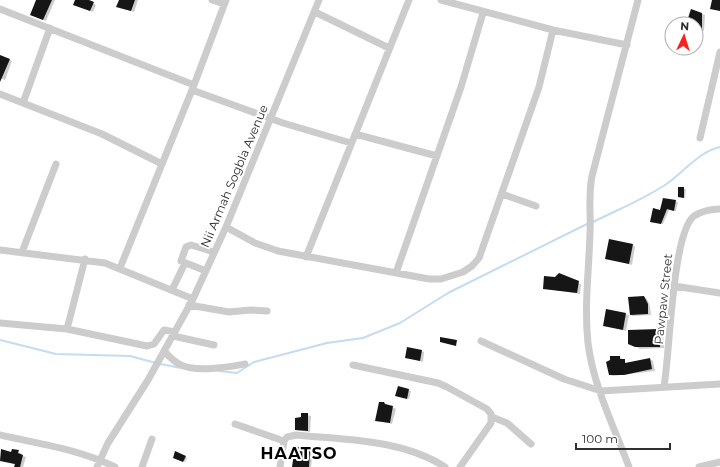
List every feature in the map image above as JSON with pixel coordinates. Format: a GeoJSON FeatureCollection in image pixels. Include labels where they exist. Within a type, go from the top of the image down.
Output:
{"type":"FeatureCollection","features":[{"type":"Feature","properties":{"kind":"street"},"geometry":{"type":"LineString","coordinates":[[120,268],[193,88],[225,2],[212,0]]}},
{"type":"Feature","properties":{"kind":"street","name":"Nii Armah Sogbla Avenue"},"geometry":{"type":"LineString","coordinates":[[97,467],[108,443],[148,380],[174,334],[206,271],[226,227],[320,0]]}},
{"type":"Feature","properties":{"kind":"street"},"geometry":{"type":"LineString","coordinates":[[306,257],[409,0]]}},
{"type":"Feature","properties":{"kind":"street"},"geometry":{"type":"LineString","coordinates":[[441,0],[554,30],[627,45]]}},
{"type":"Feature","properties":{"kind":"street"},"geometry":{"type":"LineString","coordinates":[[629,467],[592,362],[586,325],[586,288],[590,232],[589,205],[594,167],[638,0]]}},
{"type":"Feature","properties":{"kind":"street"},"geometry":{"type":"LineString","coordinates":[[0,9],[50,28],[193,88],[271,118],[351,143]]}},
{"type":"Feature","properties":{"kind":"street"},"geometry":{"type":"LineString","coordinates":[[314,12],[389,48]]}},
{"type":"Feature","properties":{"kind":"street"},"geometry":{"type":"LineString","coordinates":[[396,274],[461,87],[483,12]]}},
{"type":"Feature","properties":{"kind":"street"},"geometry":{"type":"LineString","coordinates":[[23,103],[50,28]]}},
{"type":"Feature","properties":{"kind":"street"},"geometry":{"type":"LineString","coordinates":[[226,227],[255,243],[278,252],[429,280],[441,280],[463,272],[472,266],[479,258],[539,87],[554,30]]}},
{"type":"Feature","properties":{"kind":"street"},"geometry":{"type":"LineString","coordinates":[[700,138],[720,52]]}},
{"type":"Feature","properties":{"kind":"street"},"geometry":{"type":"LineString","coordinates":[[0,94],[102,134],[162,164]]}},
{"type":"Feature","properties":{"kind":"street"},"geometry":{"type":"LineString","coordinates":[[355,134],[438,156]]}},
{"type":"Feature","properties":{"kind":"street"},"geometry":{"type":"LineString","coordinates":[[22,252],[56,164]]}},
{"type":"Feature","properties":{"kind":"street"},"geometry":{"type":"LineString","coordinates":[[502,194],[536,206]]}},
{"type":"Feature","properties":{"kind":"street","name":"Pawpaw Street"},"geometry":{"type":"LineString","coordinates":[[664,386],[674,286],[682,235],[693,217],[710,209],[720,209]]}},
{"type":"Feature","properties":{"kind":"street"},"geometry":{"type":"LineString","coordinates":[[206,271],[185,263],[181,259],[188,245],[214,252]]}},
{"type":"Feature","properties":{"kind":"street"},"geometry":{"type":"LineString","coordinates":[[0,250],[86,259],[120,268],[172,290],[191,302],[229,312],[250,310],[267,311]]}},
{"type":"Feature","properties":{"kind":"street"},"geometry":{"type":"LineString","coordinates":[[67,329],[86,259]]}},
{"type":"Feature","properties":{"kind":"street"},"geometry":{"type":"LineString","coordinates":[[172,290],[185,263]]}},
{"type":"Feature","properties":{"kind":"street"},"geometry":{"type":"LineString","coordinates":[[674,286],[720,293]]}},
{"type":"Feature","properties":{"kind":"street"},"geometry":{"type":"LineString","coordinates":[[0,323],[67,329],[147,346],[154,344],[164,330],[214,345]]}},
{"type":"Feature","properties":{"kind":"street"},"geometry":{"type":"LineString","coordinates":[[481,341],[564,378],[601,391],[664,386],[720,384]]}},
{"type":"Feature","properties":{"kind":"street"},"geometry":{"type":"LineString","coordinates":[[162,354],[183,366],[220,369],[245,364]]}},
{"type":"Feature","properties":{"kind":"street"},"geometry":{"type":"LineString","coordinates":[[353,365],[448,387],[487,409],[492,418],[507,423],[531,444]]}},
{"type":"Feature","properties":{"kind":"street"},"geometry":{"type":"LineString","coordinates":[[460,467],[491,423],[492,418]]}},
{"type":"Feature","properties":{"kind":"street"},"geometry":{"type":"LineString","coordinates":[[235,424],[284,440]]}},
{"type":"Feature","properties":{"kind":"street"},"geometry":{"type":"LineString","coordinates":[[0,435],[62,448],[100,459],[115,467]]}},
{"type":"Feature","properties":{"kind":"street"},"geometry":{"type":"LineString","coordinates":[[280,467],[284,440],[287,437],[296,435],[399,447],[426,456],[445,467]]}},
{"type":"Feature","properties":{"kind":"street"},"geometry":{"type":"LineString","coordinates":[[142,467],[152,439]]}},
{"type":"Feature","properties":{"kind":"street"},"geometry":{"type":"LineString","coordinates":[[699,467],[720,462]]}},
{"type":"Feature","properties":{"kind":"building"},"geometry":{"type":"Polygon","coordinates":[[[36,0],[52,0],[43,20],[30,15],[36,0]]]}},
{"type":"Feature","properties":{"kind":"building"},"geometry":{"type":"Polygon","coordinates":[[[75,0],[89,0],[94,2],[90,11],[73,5],[75,0]]]}},
{"type":"Feature","properties":{"kind":"building"},"geometry":{"type":"Polygon","coordinates":[[[119,0],[135,0],[131,11],[116,7],[119,0]]]}},
{"type":"Feature","properties":{"kind":"building"},"geometry":{"type":"Polygon","coordinates":[[[712,0],[720,0],[720,11],[710,9],[712,0]]]}},
{"type":"Feature","properties":{"kind":"building"},"geometry":{"type":"Polygon","coordinates":[[[691,9],[702,13],[702,16],[689,16],[691,9]]]}},
{"type":"Feature","properties":{"kind":"building"},"geometry":{"type":"Polygon","coordinates":[[[0,55],[10,59],[0,82],[0,55]]]}},
{"type":"Feature","properties":{"kind":"building"},"geometry":{"type":"Polygon","coordinates":[[[678,187],[684,187],[684,198],[678,197],[678,187]]]}},
{"type":"Feature","properties":{"kind":"building"},"geometry":{"type":"Polygon","coordinates":[[[663,198],[676,200],[674,211],[667,209],[661,224],[650,222],[653,208],[660,210],[663,198]]]}},
{"type":"Feature","properties":{"kind":"building"},"geometry":{"type":"Polygon","coordinates":[[[609,239],[633,244],[629,264],[605,259],[609,239]]]}},
{"type":"Feature","properties":{"kind":"building"},"geometry":{"type":"Polygon","coordinates":[[[559,273],[579,281],[577,293],[543,289],[544,276],[555,277],[559,273]]]}},
{"type":"Feature","properties":{"kind":"building"},"geometry":{"type":"Polygon","coordinates":[[[644,296],[648,304],[648,314],[630,315],[628,297],[644,296]]]}},
{"type":"Feature","properties":{"kind":"building"},"geometry":{"type":"Polygon","coordinates":[[[606,309],[626,313],[623,330],[603,326],[606,309]]]}},
{"type":"Feature","properties":{"kind":"building"},"geometry":{"type":"Polygon","coordinates":[[[659,329],[660,347],[635,347],[628,344],[628,330],[659,329]]]}},
{"type":"Feature","properties":{"kind":"building"},"geometry":{"type":"Polygon","coordinates":[[[440,337],[457,340],[456,346],[440,342],[440,337]]]}},
{"type":"Feature","properties":{"kind":"building"},"geometry":{"type":"Polygon","coordinates":[[[407,347],[422,350],[420,361],[405,358],[407,347]]]}},
{"type":"Feature","properties":{"kind":"building"},"geometry":{"type":"Polygon","coordinates":[[[610,356],[620,356],[620,359],[625,359],[625,363],[650,358],[652,369],[624,375],[609,375],[606,362],[610,360],[610,356]]]}},
{"type":"Feature","properties":{"kind":"building"},"geometry":{"type":"Polygon","coordinates":[[[398,386],[409,389],[407,399],[395,396],[398,386]]]}},
{"type":"Feature","properties":{"kind":"building"},"geometry":{"type":"Polygon","coordinates":[[[379,402],[384,402],[385,404],[393,406],[390,423],[375,421],[379,402]]]}},
{"type":"Feature","properties":{"kind":"building"},"geometry":{"type":"Polygon","coordinates":[[[301,413],[308,413],[308,431],[295,430],[295,418],[301,417],[301,413]]]}},
{"type":"Feature","properties":{"kind":"building"},"geometry":{"type":"Polygon","coordinates":[[[295,446],[310,450],[309,467],[292,467],[295,446]]]}},
{"type":"Feature","properties":{"kind":"building"},"geometry":{"type":"Polygon","coordinates":[[[1,449],[11,452],[12,449],[19,450],[18,453],[23,455],[20,467],[14,467],[15,464],[0,461],[1,449]]]}},
{"type":"Feature","properties":{"kind":"building"},"geometry":{"type":"Polygon","coordinates":[[[175,451],[186,456],[183,462],[173,458],[175,451]]]}},
{"type":"Feature","properties":{"kind":"waterway"},"geometry":{"type":"LineString","coordinates":[[593,222],[665,185],[705,153],[720,147]]}},
{"type":"Feature","properties":{"kind":"waterway"},"geometry":{"type":"LineString","coordinates":[[219,371],[237,373],[254,362],[327,343],[363,338],[400,323],[448,293],[589,223]]}},
{"type":"Feature","properties":{"kind":"waterway"},"geometry":{"type":"LineString","coordinates":[[0,340],[56,354],[130,356],[156,363]]}},
{"type":"Feature","properties":{"kind":"waterway"},"geometry":{"type":"LineString","coordinates":[[160,364],[181,368]]}},
{"type":"Feature","properties":{"kind":"district","name":"HAATSO"},"geometry":{"type":"Point","coordinates":[299,453]}}]}
